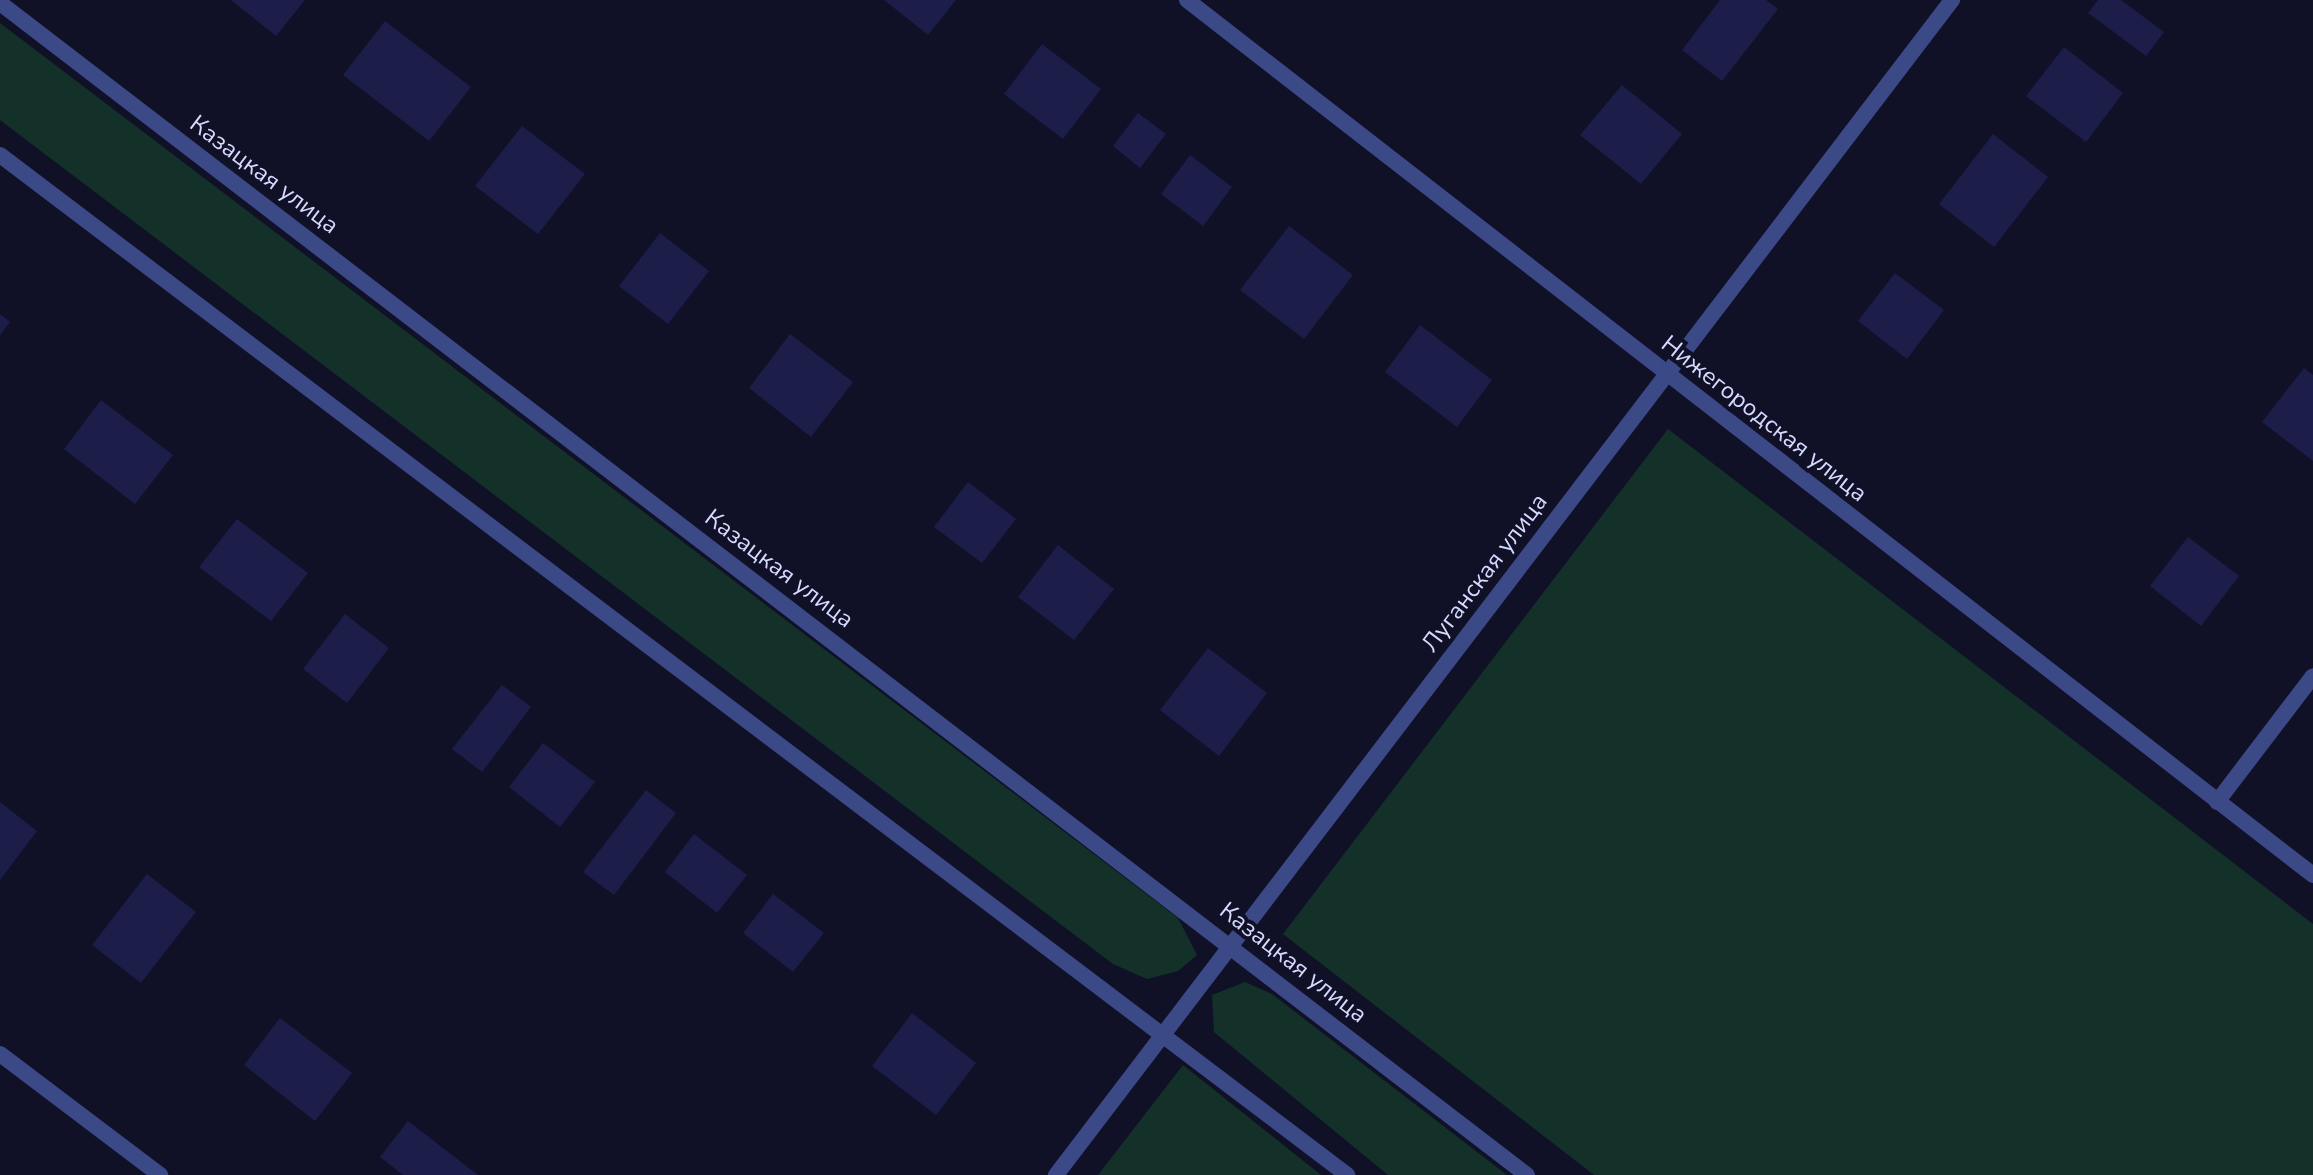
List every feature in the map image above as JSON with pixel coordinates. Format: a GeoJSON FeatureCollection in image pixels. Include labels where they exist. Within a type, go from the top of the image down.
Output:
{"type":"FeatureCollection","features":[{"type":"Feature","properties":{"kind":"street","name":"Нижегородская улица"},"geometry":{"type":"LineString","coordinates":[[1187,0],[2313,875]]}},
{"type":"Feature","properties":{"kind":"street","name":"Луганская улица"},"geometry":{"type":"LineString","coordinates":[[1056,1175],[1166,1035],[1952,0]]}},
{"type":"Feature","properties":{"kind":"street","name":"Казацкая улица"},"geometry":{"type":"LineString","coordinates":[[0,3],[1527,1175]]}},
{"type":"Feature","properties":{"kind":"street"},"geometry":{"type":"LineString","coordinates":[[0,155],[1347,1175]]}},
{"type":"Feature","properties":{"kind":"street"},"geometry":{"type":"LineString","coordinates":[[2217,802],[2313,676]]}},
{"type":"Feature","properties":{"kind":"street"},"geometry":{"type":"LineString","coordinates":[[0,1054],[157,1174]]}},
{"type":"Feature","properties":{"kind":"green space"},"geometry":{"type":"Polygon","coordinates":[[[0,23],[1178,918],[1197,955],[1178,971],[1147,979],[1113,964],[0,120],[0,23]]]}},
{"type":"Feature","properties":{"kind":"green space"},"geometry":{"type":"Polygon","coordinates":[[[1668,429],[2313,924],[2313,1175],[1594,1175],[1283,934],[1668,429]]]}},
{"type":"Feature","properties":{"kind":"green space"},"geometry":{"type":"Polygon","coordinates":[[[1245,982],[1272,994],[1507,1175],[1388,1175],[1214,1032],[1212,995],[1245,982]]]}},
{"type":"Feature","properties":{"kind":"green space"},"geometry":{"type":"Polygon","coordinates":[[[1183,1065],[1321,1175],[1098,1175],[1183,1065]]]}},
{"type":"Feature","properties":{"kind":"building"},"geometry":{"type":"Polygon","coordinates":[[[231,0],[305,0],[276,36],[231,0]]]}},
{"type":"Feature","properties":{"kind":"building"},"geometry":{"type":"Polygon","coordinates":[[[884,0],[956,0],[928,35],[884,0]]]}},
{"type":"Feature","properties":{"kind":"building"},"geometry":{"type":"Polygon","coordinates":[[[1720,0],[1766,0],[1778,9],[1722,81],[1682,50],[1720,0]]]}},
{"type":"Feature","properties":{"kind":"building"},"geometry":{"type":"Polygon","coordinates":[[[2098,0],[2121,0],[2164,32],[2146,56],[2088,13],[2098,0]]]}},
{"type":"Feature","properties":{"kind":"building"},"geometry":{"type":"Polygon","coordinates":[[[385,21],[471,87],[429,141],[343,75],[385,21]]]}},
{"type":"Feature","properties":{"kind":"building"},"geometry":{"type":"Polygon","coordinates":[[[1042,44],[1101,89],[1063,139],[1004,94],[1042,44]]]}},
{"type":"Feature","properties":{"kind":"building"},"geometry":{"type":"Polygon","coordinates":[[[2064,47],[2123,93],[2086,142],[2026,96],[2064,47]]]}},
{"type":"Feature","properties":{"kind":"building"},"geometry":{"type":"Polygon","coordinates":[[[1622,85],[1682,134],[1641,184],[1580,135],[1622,85]]]}},
{"type":"Feature","properties":{"kind":"building"},"geometry":{"type":"Polygon","coordinates":[[[1138,113],[1166,134],[1140,168],[1113,146],[1138,113]]]}},
{"type":"Feature","properties":{"kind":"building"},"geometry":{"type":"Polygon","coordinates":[[[522,126],[585,174],[538,234],[475,186],[522,126]]]}},
{"type":"Feature","properties":{"kind":"building"},"geometry":{"type":"Polygon","coordinates":[[[1993,134],[2048,177],[1994,247],[1939,204],[1993,134]]]}},
{"type":"Feature","properties":{"kind":"building"},"geometry":{"type":"Polygon","coordinates":[[[1190,155],[1232,187],[1203,226],[1161,194],[1190,155]]]}},
{"type":"Feature","properties":{"kind":"building"},"geometry":{"type":"Polygon","coordinates":[[[1289,226],[1353,275],[1304,339],[1240,290],[1289,226]]]}},
{"type":"Feature","properties":{"kind":"building"},"geometry":{"type":"Polygon","coordinates":[[[660,233],[709,271],[668,324],[619,286],[660,233]]]}},
{"type":"Feature","properties":{"kind":"building"},"geometry":{"type":"Polygon","coordinates":[[[1895,273],[1944,310],[1907,359],[1858,321],[1895,273]]]}},
{"type":"Feature","properties":{"kind":"building"},"geometry":{"type":"Polygon","coordinates":[[[0,314],[10,322],[0,335],[0,314]]]}},
{"type":"Feature","properties":{"kind":"building"},"geometry":{"type":"Polygon","coordinates":[[[1420,325],[1492,380],[1457,427],[1385,372],[1420,325]]]}},
{"type":"Feature","properties":{"kind":"building"},"geometry":{"type":"Polygon","coordinates":[[[790,334],[853,382],[811,437],[749,388],[790,334]]]}},
{"type":"Feature","properties":{"kind":"building"},"geometry":{"type":"Polygon","coordinates":[[[2304,368],[2313,375],[2313,461],[2262,422],[2304,368]]]}},
{"type":"Feature","properties":{"kind":"building"},"geometry":{"type":"Polygon","coordinates":[[[101,400],[173,455],[135,504],[64,449],[101,400]]]}},
{"type":"Feature","properties":{"kind":"building"},"geometry":{"type":"Polygon","coordinates":[[[968,482],[1016,519],[982,563],[934,527],[968,482]]]}},
{"type":"Feature","properties":{"kind":"building"},"geometry":{"type":"Polygon","coordinates":[[[237,519],[308,573],[271,621],[199,567],[237,519]]]}},
{"type":"Feature","properties":{"kind":"building"},"geometry":{"type":"Polygon","coordinates":[[[2188,537],[2239,576],[2201,626],[2150,586],[2188,537]]]}},
{"type":"Feature","properties":{"kind":"building"},"geometry":{"type":"Polygon","coordinates":[[[1058,545],[1114,589],[1074,640],[1018,597],[1058,545]]]}},
{"type":"Feature","properties":{"kind":"building"},"geometry":{"type":"Polygon","coordinates":[[[345,614],[389,648],[347,703],[303,669],[345,614]]]}},
{"type":"Feature","properties":{"kind":"building"},"geometry":{"type":"Polygon","coordinates":[[[1208,648],[1267,693],[1219,756],[1160,710],[1208,648]]]}},
{"type":"Feature","properties":{"kind":"building"},"geometry":{"type":"Polygon","coordinates":[[[502,685],[531,707],[482,772],[452,749],[502,685]]]}},
{"type":"Feature","properties":{"kind":"building"},"geometry":{"type":"Polygon","coordinates":[[[543,743],[595,782],[560,827],[509,787],[543,743]]]}},
{"type":"Feature","properties":{"kind":"building"},"geometry":{"type":"Polygon","coordinates":[[[646,790],[676,813],[614,895],[583,872],[646,790]]]}},
{"type":"Feature","properties":{"kind":"building"},"geometry":{"type":"Polygon","coordinates":[[[0,802],[37,831],[0,880],[0,802]]]}},
{"type":"Feature","properties":{"kind":"building"},"geometry":{"type":"Polygon","coordinates":[[[694,834],[747,875],[717,913],[665,872],[694,834]]]}},
{"type":"Feature","properties":{"kind":"building"},"geometry":{"type":"Polygon","coordinates":[[[147,874],[196,912],[141,983],[92,945],[147,874]]]}},
{"type":"Feature","properties":{"kind":"building"},"geometry":{"type":"Polygon","coordinates":[[[773,894],[824,933],[793,972],[743,933],[773,894]]]}},
{"type":"Feature","properties":{"kind":"building"},"geometry":{"type":"Polygon","coordinates":[[[912,1013],[976,1063],[936,1115],[872,1066],[912,1013]]]}},
{"type":"Feature","properties":{"kind":"building"},"geometry":{"type":"Polygon","coordinates":[[[280,1018],[352,1073],[315,1121],[244,1065],[280,1018]]]}},
{"type":"Feature","properties":{"kind":"building"},"geometry":{"type":"Polygon","coordinates":[[[408,1121],[478,1175],[403,1175],[380,1157],[408,1121]]]}}]}
